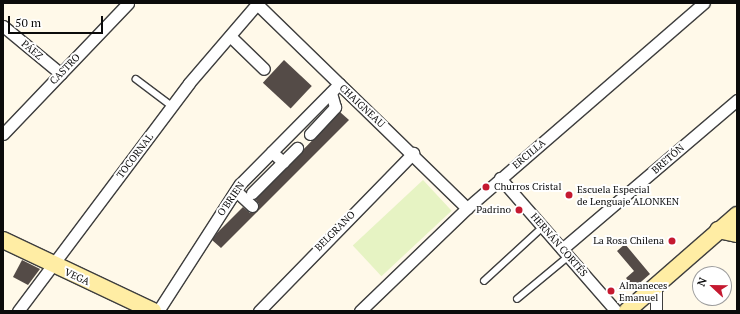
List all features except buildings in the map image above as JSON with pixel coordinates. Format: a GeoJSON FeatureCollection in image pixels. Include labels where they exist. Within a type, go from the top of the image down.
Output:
{"type":"FeatureCollection","features":[{"type":"Feature","properties":{"kind":"street","name":"CASTRO"},"geometry":{"type":"LineString","coordinates":[[3,134],[128,3]]}},
{"type":"Feature","properties":{"kind":"street","name":"ERCILLA"},"geometry":{"type":"LineString","coordinates":[[360,311],[500,178],[704,3]]}},
{"type":"Feature","properties":{"kind":"street","name":"TOCORNAL"},"geometry":{"type":"LineString","coordinates":[[18,311],[172,106],[258,4]]}},
{"type":"Feature","properties":{"kind":"street","name":"CHAIGNEAU"},"geometry":{"type":"LineString","coordinates":[[258,4],[339,84],[413,153],[467,208]]}},
{"type":"Feature","properties":{"kind":"street","name":"PÁEZ"},"geometry":{"type":"LineString","coordinates":[[3,26],[60,74]]}},
{"type":"Feature","properties":{"kind":"street"},"geometry":{"type":"LineString","coordinates":[[230,36],[264,69]]}},
{"type":"Feature","properties":{"kind":"street","name":"O'BRIEN"},"geometry":{"type":"LineString","coordinates":[[158,311],[236,191],[339,84]]}},
{"type":"Feature","properties":{"kind":"street"},"geometry":{"type":"LineString","coordinates":[[310,134],[335,107],[331,93]]}},
{"type":"Feature","properties":{"kind":"street","name":"BRETÓN"},"geometry":{"type":"LineString","coordinates":[[566,253],[737,100]]}},
{"type":"Feature","properties":{"kind":"street"},"geometry":{"type":"LineString","coordinates":[[252,193],[297,148]]}},
{"type":"Feature","properties":{"kind":"street"},"geometry":{"type":"LineString","coordinates":[[272,152],[283,162]]}},
{"type":"Feature","properties":{"kind":"street","name":"BELGRANO"},"geometry":{"type":"LineString","coordinates":[[259,311],[413,153]]}},
{"type":"Feature","properties":{"kind":"street","name":"HERNÁN CORTÉS"},"geometry":{"type":"LineString","coordinates":[[500,178],[616,311]]}},
{"type":"Feature","properties":{"kind":"street"},"geometry":{"type":"LineString","coordinates":[[236,191],[252,206]]}},
{"type":"Feature","properties":{"kind":"street"},"geometry":{"type":"LineString","coordinates":[[627,311],[737,215]]}},
{"type":"Feature","properties":{"kind":"street"},"geometry":{"type":"LineString","coordinates":[[718,230],[737,234]]}},
{"type":"Feature","properties":{"kind":"street","name":"VEGA"},"geometry":{"type":"LineString","coordinates":[[3,240],[52,266],[153,311]]}},
{"type":"Feature","properties":{"kind":"street"},"geometry":{"type":"LineString","coordinates":[[656,285],[656,311]]}},
{"type":"Feature","properties":{"kind":"lane"},"geometry":{"type":"LineString","coordinates":[[136,78],[172,106]]}},
{"type":"Feature","properties":{"kind":"lane"},"geometry":{"type":"LineString","coordinates":[[484,281],[543,227]]}},
{"type":"Feature","properties":{"kind":"lane"},"geometry":{"type":"LineString","coordinates":[[517,298],[566,253]]}},
{"type":"Feature","properties":{"kind":"green space"},"geometry":{"type":"Polygon","coordinates":[[[423,180],[452,211],[381,276],[353,245],[423,180]]]}},
{"type":"Feature","properties":{"kind":"place","name":"Churros Cristal"},"geometry":{"type":"Point","coordinates":[486,187]}},
{"type":"Feature","properties":{"kind":"place","name":"Escuela Especial de Lenguaje ALONKEN"},"geometry":{"type":"Point","coordinates":[569,195]}},
{"type":"Feature","properties":{"kind":"place","name":"Padrino"},"geometry":{"type":"Point","coordinates":[519,210]}},
{"type":"Feature","properties":{"kind":"place","name":"La Rosa Chilena"},"geometry":{"type":"Point","coordinates":[672,241]}},
{"type":"Feature","properties":{"kind":"place","name":"Almaneces Emanuel"},"geometry":{"type":"Point","coordinates":[611,291]}}]}
